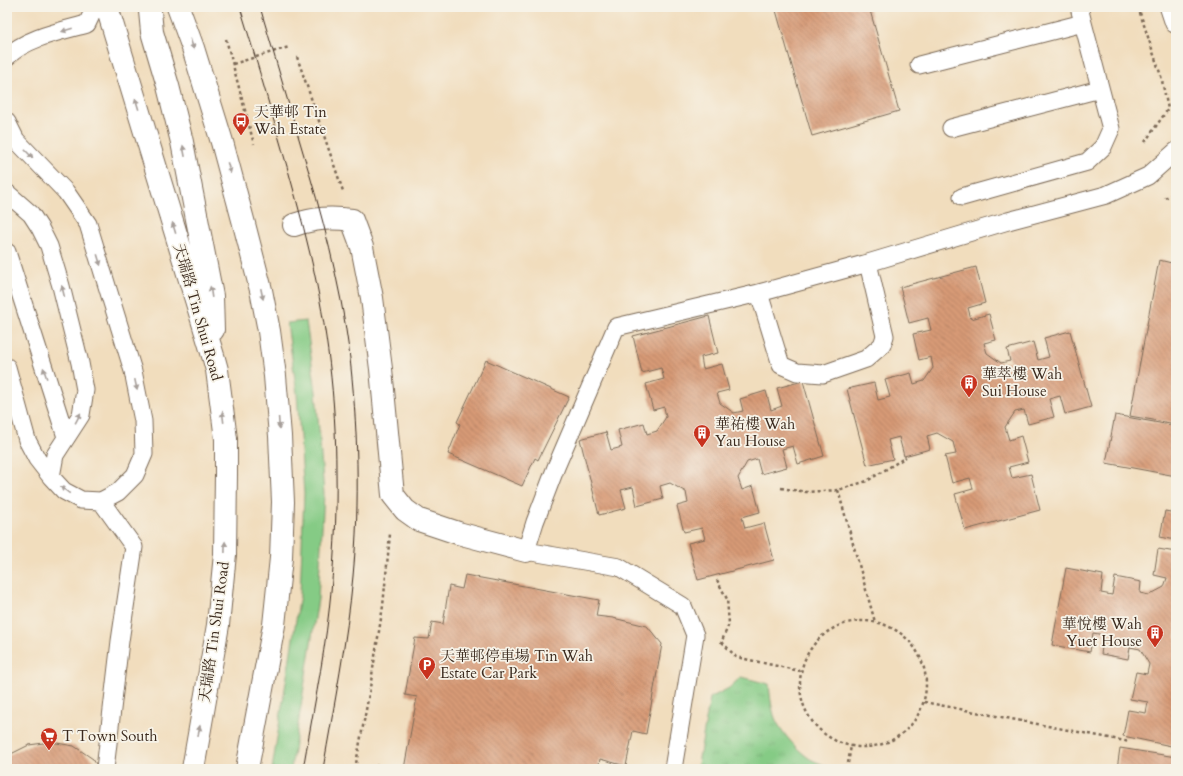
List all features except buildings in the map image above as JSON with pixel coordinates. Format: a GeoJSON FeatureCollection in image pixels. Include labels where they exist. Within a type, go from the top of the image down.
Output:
{"type":"FeatureCollection","features":[{"type":"Feature","properties":{"kind":"main road","name":"天瑞路 Tin Shui Road"},"geometry":{"type":"LineString","coordinates":[[107,7],[214,359],[217,370],[226,439],[225,554],[218,625],[193,769]]}},
{"type":"Feature","properties":{"kind":"main road"},"geometry":{"type":"LineString","coordinates":[[150,7],[152,32],[168,86],[182,142],[212,296],[214,359]]}},
{"type":"Feature","properties":{"kind":"main road"},"geometry":{"type":"LineString","coordinates":[[178,7],[193,48],[244,220],[269,330],[275,376],[283,502],[281,558],[274,625],[247,769]]}},
{"type":"Feature","properties":{"kind":"main road"},"geometry":{"type":"LineString","coordinates":[[1171,7],[1176,22]]}},
{"type":"Feature","properties":{"kind":"main road"},"geometry":{"type":"LineString","coordinates":[[294,225],[322,218],[352,220],[362,247],[372,298],[381,369],[393,494],[405,510],[419,520],[458,533],[526,551]]}},
{"type":"Feature","properties":{"kind":"lane"},"geometry":{"type":"LineString","coordinates":[[7,57],[22,46],[40,38],[87,24],[95,7]]}},
{"type":"Feature","properties":{"kind":"lane"},"geometry":{"type":"LineString","coordinates":[[962,197],[1087,162],[1104,147],[1111,129],[1079,7]]}},
{"type":"Feature","properties":{"kind":"lane"},"geometry":{"type":"LineString","coordinates":[[919,65],[1083,23]]}},
{"type":"Feature","properties":{"kind":"lane"},"geometry":{"type":"LineString","coordinates":[[951,128],[1100,89]]}},
{"type":"Feature","properties":{"kind":"lane"},"geometry":{"type":"LineString","coordinates":[[7,122],[16,140],[66,192],[88,224],[133,371],[143,421],[144,454],[135,475],[118,492],[101,501],[81,500],[64,491],[37,459],[27,440],[7,367]]}},
{"type":"Feature","properties":{"kind":"lane"},"geometry":{"type":"LineString","coordinates":[[673,769],[695,635],[683,606],[619,567],[526,551],[535,522],[556,467],[616,327],[759,293],[868,263],[1008,221],[1106,195],[1148,176],[1176,151]]}},
{"type":"Feature","properties":{"kind":"lane"},"geometry":{"type":"LineString","coordinates":[[7,193],[31,214],[49,246],[61,286],[85,390],[81,415],[55,455],[51,477]]}},
{"type":"Feature","properties":{"kind":"lane"},"geometry":{"type":"LineString","coordinates":[[7,252],[66,437]]}},
{"type":"Feature","properties":{"kind":"lane"},"geometry":{"type":"LineString","coordinates":[[759,293],[781,365],[797,372],[823,374],[866,359],[882,345],[885,336],[868,263]]}},
{"type":"Feature","properties":{"kind":"lane"},"geometry":{"type":"LineString","coordinates":[[101,501],[134,547],[120,641],[105,769]]}},
{"type":"Feature","properties":{"kind":"path"},"geometry":{"type":"LineString","coordinates":[[1138,7],[1161,76],[1168,109],[1136,155],[1148,176]]}},
{"type":"Feature","properties":{"kind":"path"},"geometry":{"type":"LineString","coordinates":[[233,64],[289,47]]}},
{"type":"Feature","properties":{"kind":"path"},"geometry":{"type":"LineString","coordinates":[[297,57],[352,220]]}},
{"type":"Feature","properties":{"kind":"path"},"geometry":{"type":"LineString","coordinates":[[781,488],[806,492],[838,490],[867,481],[906,456]]}},
{"type":"Feature","properties":{"kind":"path"},"geometry":{"type":"LineString","coordinates":[[838,490],[875,622]]}},
{"type":"Feature","properties":{"kind":"path"},"geometry":{"type":"LineString","coordinates":[[355,769],[383,606],[393,494]]}},
{"type":"Feature","properties":{"kind":"path"},"geometry":{"type":"LineString","coordinates":[[855,621],[875,622],[894,629],[911,642],[922,661],[927,681],[924,702],[916,719],[904,733],[888,743],[870,747],[851,746],[832,740],[816,728],[805,711],[800,691],[800,671],[808,653],[820,638],[830,630],[855,621]]}},
{"type":"Feature","properties":{"kind":"path"},"geometry":{"type":"LineString","coordinates":[[722,642],[736,657],[800,671]]}},
{"type":"Feature","properties":{"kind":"path"},"geometry":{"type":"LineString","coordinates":[[924,702],[1130,742]]}},
{"type":"Feature","properties":{"kind":"path"},"geometry":{"type":"LineString","coordinates":[[848,769],[851,746]]}},
{"type":"Feature","properties":{"kind":"green space"},"geometry":{"type":"Polygon","coordinates":[[[306,321],[316,392],[324,494],[318,599],[291,769],[272,769],[300,595],[304,494],[297,394],[287,323],[306,321]]]}},
{"type":"Feature","properties":{"kind":"green space"},"geometry":{"type":"Polygon","coordinates":[[[741,677],[769,684],[771,704],[774,715],[784,734],[807,757],[831,769],[697,769],[710,698],[729,688],[741,677]]]}},
{"type":"Feature","properties":{"kind":"tram line"},"geometry":{"type":"LineString","coordinates":[[240,7],[308,243],[322,310],[330,364],[336,444],[336,524],[329,611],[324,651],[303,769]]}},
{"type":"Feature","properties":{"kind":"tram line"},"geometry":{"type":"LineString","coordinates":[[260,7],[330,249],[341,299],[352,378],[357,463],[357,520],[353,576],[344,649],[323,769]]}},
{"type":"Feature","properties":{"kind":"place","name":"天華邨 Tin Wah Estate"},"geometry":{"type":"Point","coordinates":[241,136]}},
{"type":"Feature","properties":{"kind":"place","name":"華萃樓 Wah Sui House"},"geometry":{"type":"Point","coordinates":[969,398]}},
{"type":"Feature","properties":{"kind":"place","name":"華祐樓 Wah Yau House"},"geometry":{"type":"Point","coordinates":[702,448]}},
{"type":"Feature","properties":{"kind":"place","name":"華悅樓 Wah Yuet House"},"geometry":{"type":"Point","coordinates":[1155,648]}},
{"type":"Feature","properties":{"kind":"place","name":"天華邨停車場 Tin Wah Estate Car Park"},"geometry":{"type":"Point","coordinates":[427,680]}},
{"type":"Feature","properties":{"kind":"place","name":"T Town South"},"geometry":{"type":"Point","coordinates":[49,751]}}]}
